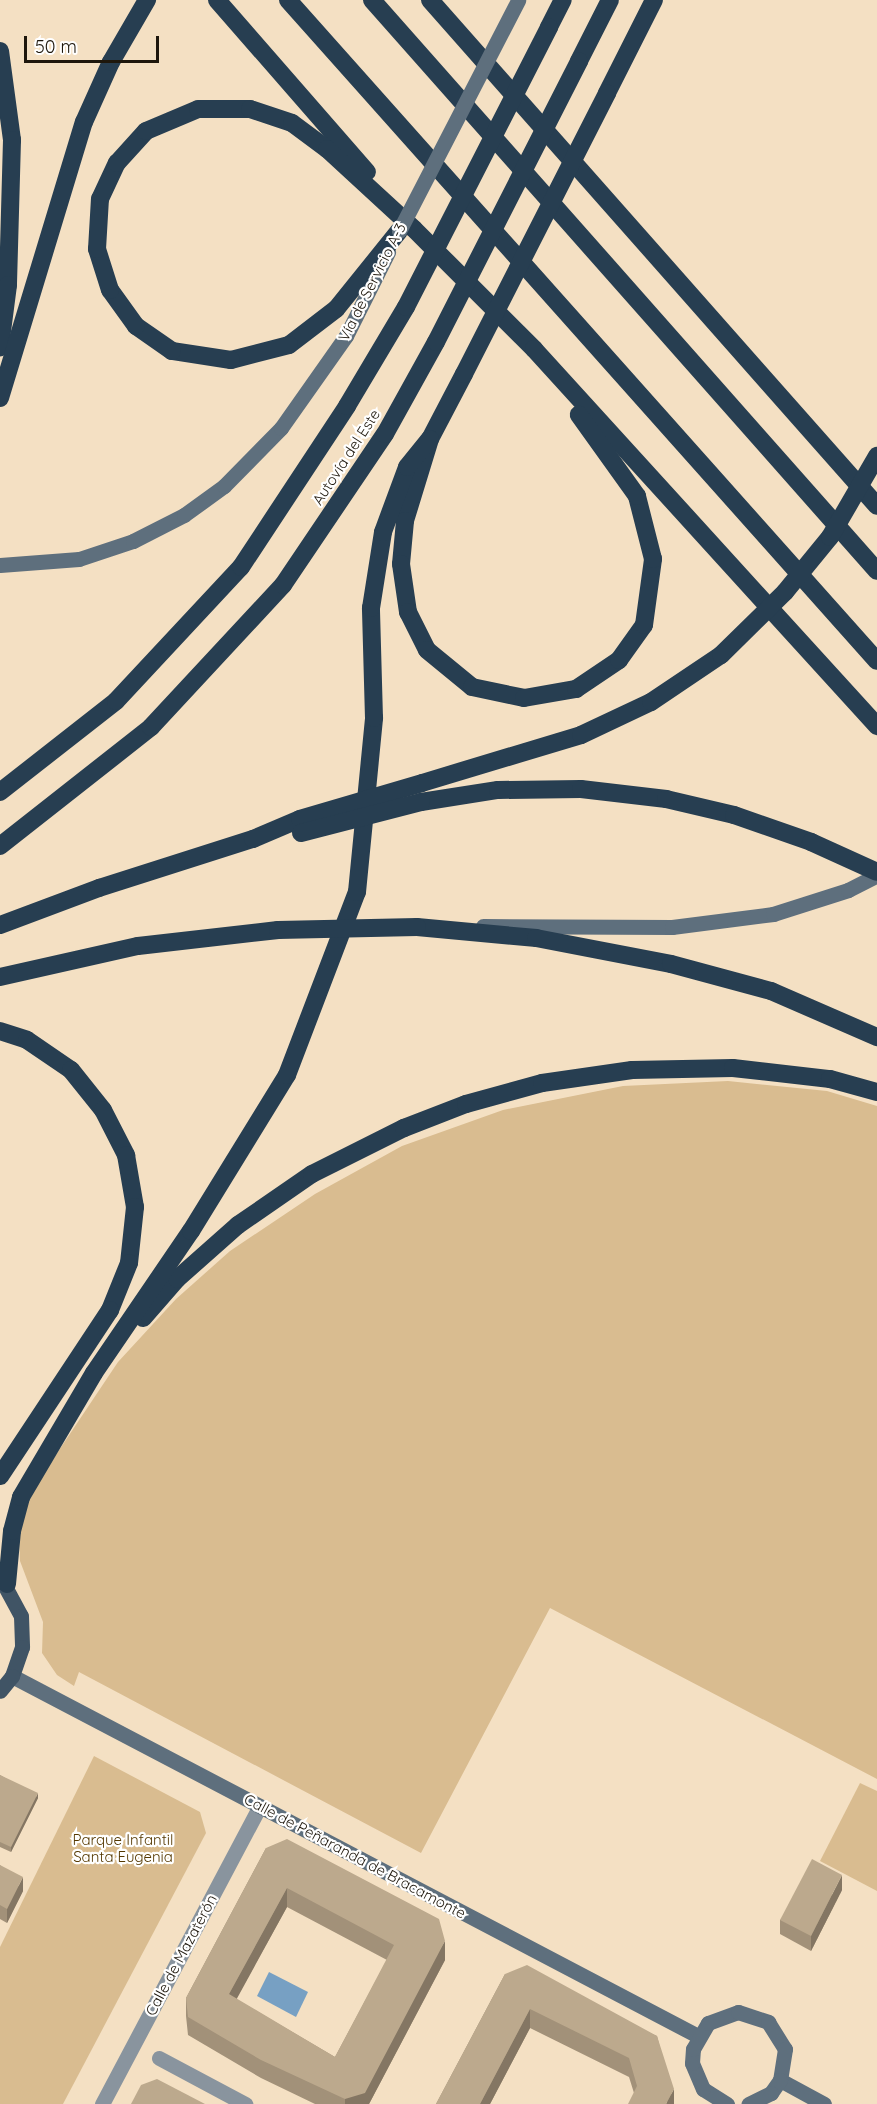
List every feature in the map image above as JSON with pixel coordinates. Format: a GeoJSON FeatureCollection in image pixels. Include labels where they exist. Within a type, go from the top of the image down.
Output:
{"type":"FeatureCollection","features":[{"type":"Feature","properties":{"kind":"highway"},"geometry":{"type":"LineString","coordinates":[[217,0],[406,230]]}},
{"type":"Feature","properties":{"kind":"highway"},"geometry":{"type":"LineString","coordinates":[[288,0],[877,661]]}},
{"type":"Feature","properties":{"kind":"highway"},"geometry":{"type":"LineString","coordinates":[[372,0],[877,571]]}},
{"type":"Feature","properties":{"kind":"highway"},"geometry":{"type":"LineString","coordinates":[[430,0],[877,506]]}},
{"type":"Feature","properties":{"kind":"highway","name":"Autovía del Este"},"geometry":{"type":"LineString","coordinates":[[0,792],[116,701],[241,567],[347,406],[406,306],[563,0]]}},
{"type":"Feature","properties":{"kind":"highway","name":"Autovía del Este"},"geometry":{"type":"LineString","coordinates":[[0,846],[151,727],[283,585],[385,434],[436,342],[610,0]]}},
{"type":"Feature","properties":{"kind":"highway"},"geometry":{"type":"LineString","coordinates":[[534,349],[637,496],[653,559],[644,625],[619,660],[576,688],[524,698],[472,687],[426,650],[408,612],[400,564],[405,521],[430,439],[654,0]]}},
{"type":"Feature","properties":{"kind":"highway"},"geometry":{"type":"LineString","coordinates":[[0,398],[84,122],[111,62],[144,4]]}},
{"type":"Feature","properties":{"kind":"highway"},"geometry":{"type":"LineString","coordinates":[[0,51],[12,140],[8,285],[0,347]]}},
{"type":"Feature","properties":{"kind":"highway"},"geometry":{"type":"LineString","coordinates":[[406,230],[336,309],[289,345],[231,360],[172,351],[136,326],[110,290],[97,249],[100,200],[117,163],[146,132],[198,109],[250,110],[292,123],[327,149],[406,230],[534,349],[877,726]]}},
{"type":"Feature","properties":{"kind":"highway"},"geometry":{"type":"LineString","coordinates":[[4,1580],[12,1531],[21,1497],[94,1373],[191,1231],[287,1075],[357,892],[374,718],[371,608],[383,532],[406,467],[430,439]]}},
{"type":"Feature","properties":{"kind":"highway"},"geometry":{"type":"LineString","coordinates":[[301,826],[422,783],[580,735],[651,702],[721,655],[785,592],[830,537],[877,456]]}},
{"type":"Feature","properties":{"kind":"highway"},"geometry":{"type":"LineString","coordinates":[[0,925],[110,884],[253,839],[301,826],[421,802],[498,790],[581,789],[666,800],[734,814],[811,842],[877,874]]}},
{"type":"Feature","properties":{"kind":"highway"},"geometry":{"type":"LineString","coordinates":[[0,977],[138,946],[278,930],[417,927],[536,938],[671,964],[771,991],[877,1037]]}},
{"type":"Feature","properties":{"kind":"highway"},"geometry":{"type":"LineString","coordinates":[[0,1031],[27,1040],[71,1070],[104,1110],[126,1155],[135,1207],[129,1263],[110,1310],[0,1476]]}},
{"type":"Feature","properties":{"kind":"highway"},"geometry":{"type":"LineString","coordinates":[[94,1373],[177,1280],[238,1225],[312,1174],[404,1128],[466,1104],[542,1083],[632,1070],[733,1068],[830,1079],[877,1092]]}},
{"type":"Feature","properties":{"kind":"main road","name":"Vía de Servicio A-3"},"geometry":{"type":"LineString","coordinates":[[7,566],[79,559],[133,541],[184,515],[224,486],[281,428],[346,336],[406,230],[518,0]]}},
{"type":"Feature","properties":{"kind":"main road"},"geometry":{"type":"LineString","coordinates":[[417,927],[672,927],[773,914],[848,890],[877,874]]}},
{"type":"Feature","properties":{"kind":"main road"},"geometry":{"type":"LineString","coordinates":[[0,1690],[12,1676],[22,1647],[21,1616],[4,1580]]}},
{"type":"Feature","properties":{"kind":"main road","name":"Calle de Peñaranda de Bracamonte"},"geometry":{"type":"LineString","coordinates":[[12,1676],[698,2036]]}},
{"type":"Feature","properties":{"kind":"main road"},"geometry":{"type":"LineString","coordinates":[[719,2103],[696,2077],[693,2049],[698,2036],[722,2015],[754,2014],[778,2034],[784,2049],[780,2080],[771,2093],[748,2104]]}},
{"type":"Feature","properties":{"kind":"main road"},"geometry":{"type":"LineString","coordinates":[[780,2080],[824,2104]]}},
{"type":"Feature","properties":{"kind":"street","name":"Calle de Mazaterón"},"geometry":{"type":"LineString","coordinates":[[102,2104],[260,1806]]}},
{"type":"Feature","properties":{"kind":"street"},"geometry":{"type":"LineString","coordinates":[[159,2058],[245,2104]]}},
{"type":"Feature","properties":{"kind":"green space"},"geometry":{"type":"Polygon","coordinates":[[[728,1081],[827,1091],[877,1106],[877,1779],[550,1608],[421,1853],[79,1672],[74,1686],[57,1675],[42,1653],[43,1622],[20,1561],[19,1532],[27,1498],[118,1362],[176,1299],[230,1251],[315,1194],[402,1146],[503,1110],[623,1086],[728,1081]]]}},
{"type":"Feature","properties":{"kind":"green space","name":"Parque Infantil Santa Eugenia"},"geometry":{"type":"Polygon","coordinates":[[[94,1756],[200,1812],[206,1833],[63,2104],[0,2104],[0,1947],[94,1756]]]}},
{"type":"Feature","properties":{"kind":"green space"},"geometry":{"type":"Polygon","coordinates":[[[860,1783],[877,1791],[877,1891],[820,1861],[860,1783]]]}},
{"type":"Feature","properties":{"kind":"water"},"geometry":{"type":"Polygon","coordinates":[[[269,1972],[308,1992],[296,2017],[257,1996],[269,1972]]]}},
{"type":"Feature","properties":{"kind":"building"},"geometry":{"type":"Polygon","coordinates":[[[0,1775],[38,1793],[11,1847],[0,1842],[0,1775]]]}},
{"type":"Feature","properties":{"kind":"building"},"geometry":{"type":"Polygon","coordinates":[[[287,1839],[439,1919],[445,1941],[365,2093],[345,2099],[261,2060],[188,2017],[186,1998],[266,1848],[287,1839]],[[287,1888],[229,1994],[335,2057],[394,1945],[287,1888]]]}},
{"type":"Feature","properties":{"kind":"building"},"geometry":{"type":"Polygon","coordinates":[[[812,1859],[842,1875],[811,1936],[780,1920],[812,1859]]]}},
{"type":"Feature","properties":{"kind":"building"},"geometry":{"type":"Polygon","coordinates":[[[0,1865],[23,1877],[7,1909],[0,1905],[0,1865]]]}},
{"type":"Feature","properties":{"kind":"building"},"geometry":{"type":"Polygon","coordinates":[[[527,1965],[657,2036],[674,2089],[666,2104],[628,2104],[637,2086],[629,2058],[530,2009],[480,2104],[436,2104],[505,1974],[527,1965]]]}},
{"type":"Feature","properties":{"kind":"building"},"geometry":{"type":"Polygon","coordinates":[[[157,2079],[205,2104],[131,2104],[141,2085],[157,2079]]]}}]}
